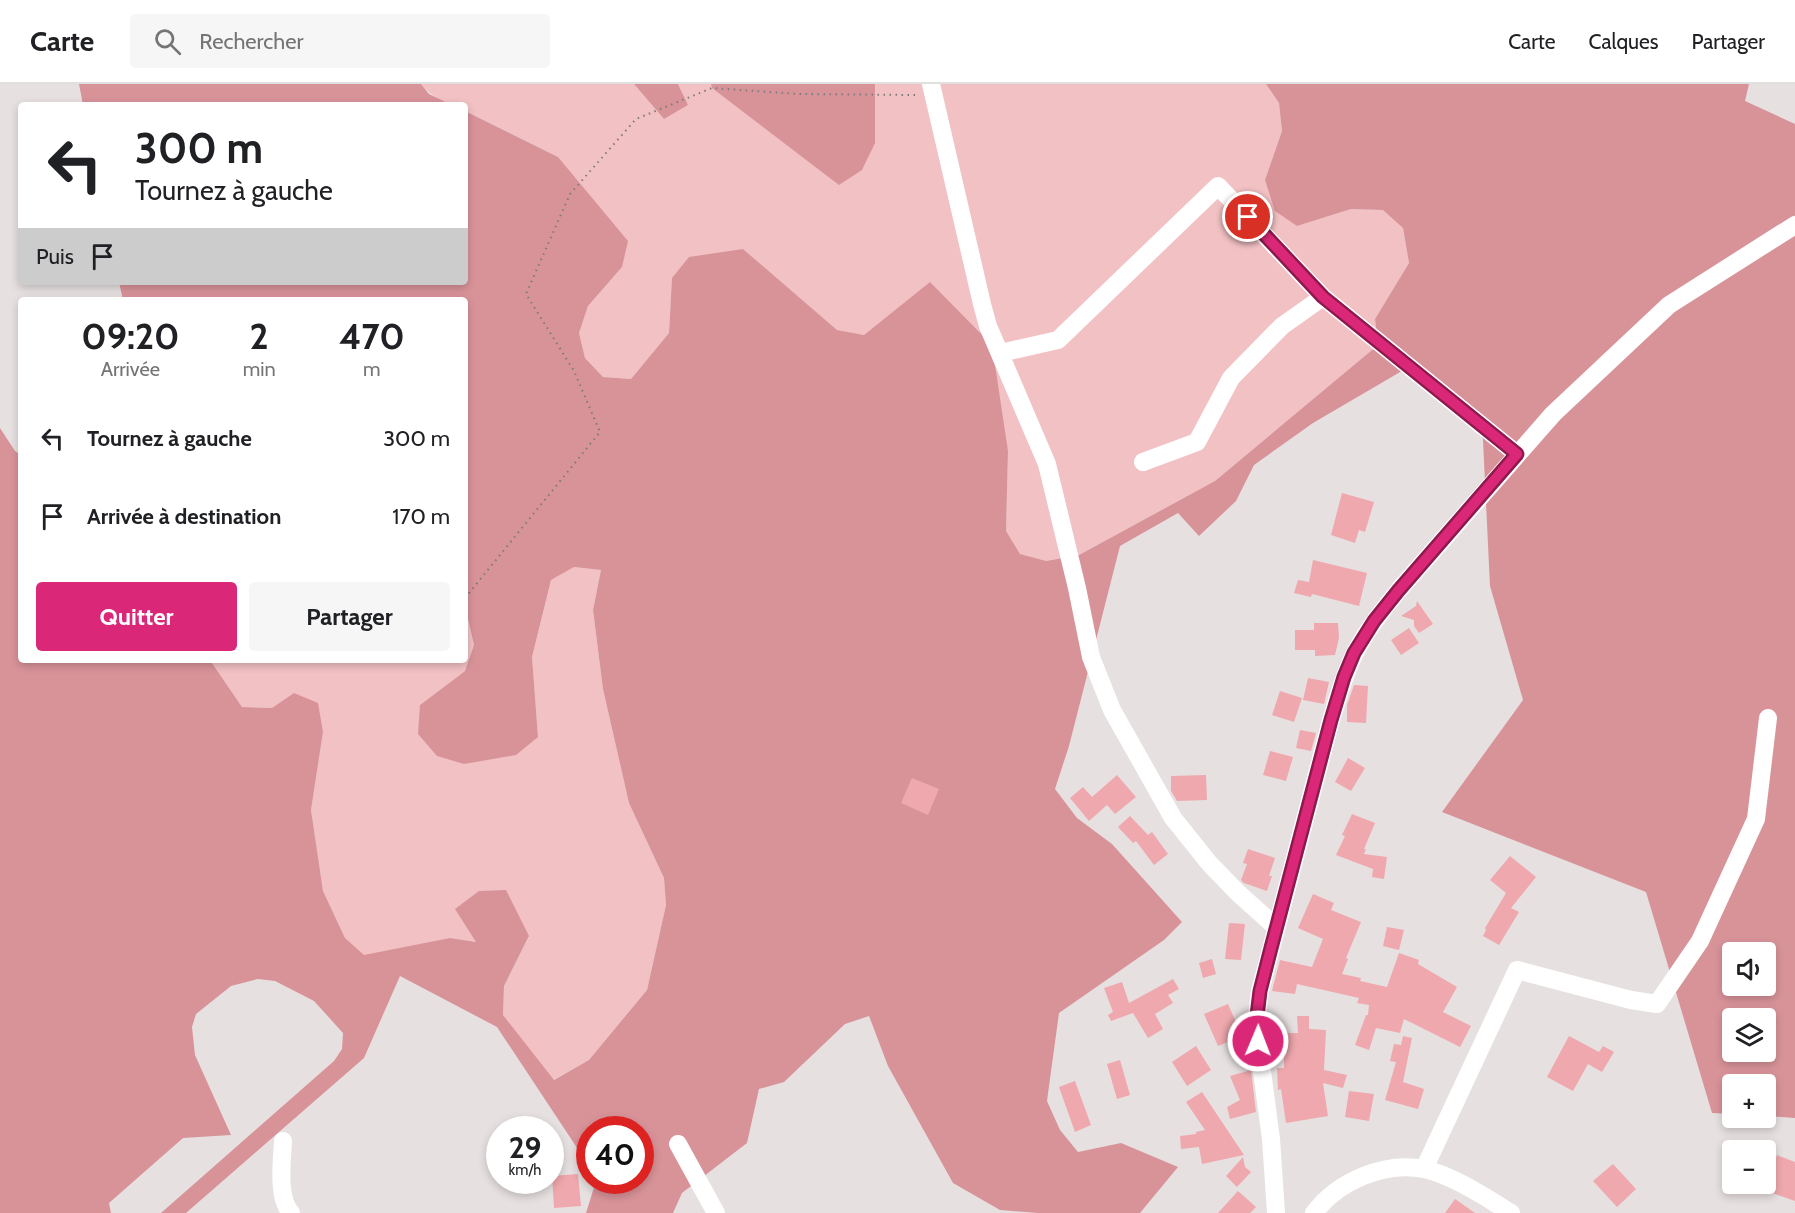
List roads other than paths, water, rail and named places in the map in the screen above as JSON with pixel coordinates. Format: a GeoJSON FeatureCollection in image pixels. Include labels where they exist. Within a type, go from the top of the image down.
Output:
{"type":"FeatureCollection","features":[{"type":"Feature","properties":{"kind":"street"},"geometry":{"type":"LineString","coordinates":[[932,89],[988,326],[1047,464],[1091,657],[1112,710],[1173,818],[1209,863],[1276,927]]}},
{"type":"Feature","properties":{"kind":"street"},"geometry":{"type":"LineString","coordinates":[[1000,353],[1058,340],[1218,186],[1323,297],[1517,454]]}},
{"type":"Feature","properties":{"kind":"street"},"geometry":{"type":"LineString","coordinates":[[1276,1213],[1271,1139],[1258,1041],[1257,1016],[1260,991],[1331,720],[1354,653],[1374,621],[1398,591],[1553,414],[1669,305],[1795,225]]}},
{"type":"Feature","properties":{"kind":"street"},"geometry":{"type":"LineString","coordinates":[[1143,462],[1197,442],[1232,378],[1282,326],[1323,297]]}},
{"type":"Feature","properties":{"kind":"street"},"geometry":{"type":"LineString","coordinates":[[1424,1169],[1517,970],[1631,1000],[1657,1004],[1700,941],[1756,819],[1768,718]]}},
{"type":"Feature","properties":{"kind":"street"},"geometry":{"type":"LineString","coordinates":[[283,1141],[282,1191],[286,1208],[291,1213]]}},
{"type":"Feature","properties":{"kind":"street"},"geometry":{"type":"LineString","coordinates":[[678,1144],[716,1213]]}},
{"type":"Feature","properties":{"kind":"street"},"geometry":{"type":"LineString","coordinates":[[1314,1213],[1338,1189],[1361,1176],[1392,1168],[1424,1169],[1455,1181],[1510,1213]]}}]}
